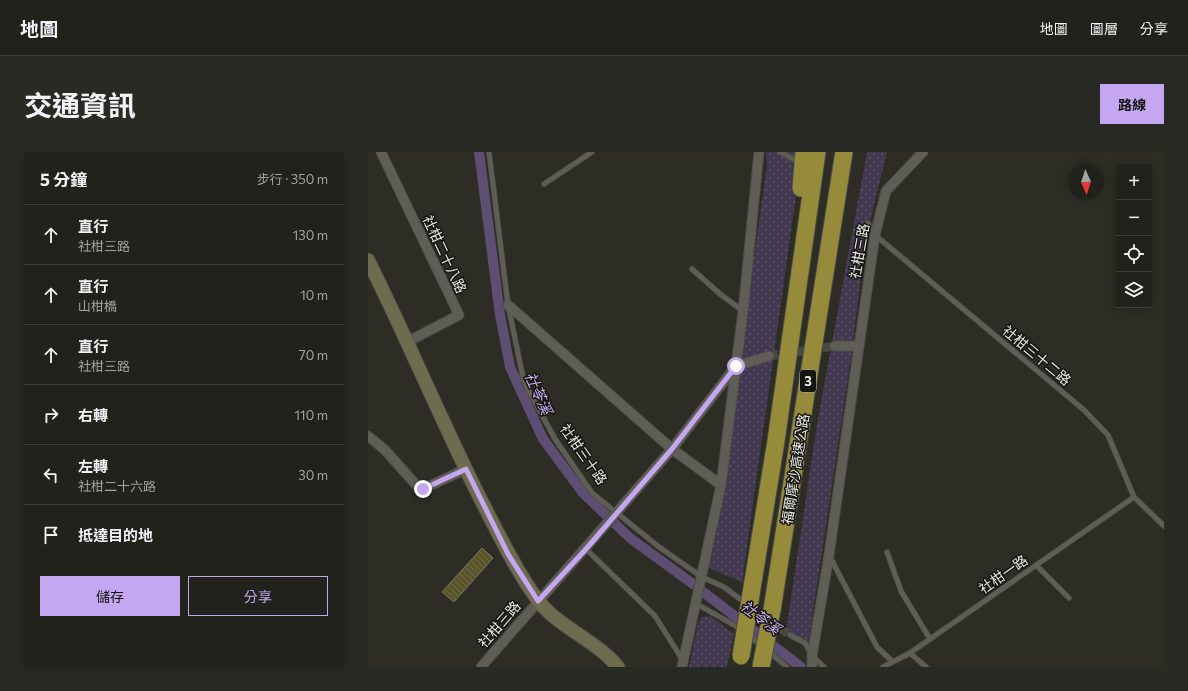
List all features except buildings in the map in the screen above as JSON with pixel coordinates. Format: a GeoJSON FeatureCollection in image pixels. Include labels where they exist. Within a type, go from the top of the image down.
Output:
{"type":"FeatureCollection","features":[{"type":"Feature","properties":{"kind":"highway","name":"福爾摩沙高速公路"},"geometry":{"type":"LineString","coordinates":[[740,662],[745,597],[781,407],[817,152]]}},
{"type":"Feature","properties":{"kind":"highway","name":"福爾摩沙高速公路"},"geometry":{"type":"LineString","coordinates":[[762,667],[802,429],[815,331],[844,152]]}},
{"type":"Feature","properties":{"kind":"highway"},"geometry":{"type":"LineString","coordinates":[[815,331],[854,152]]}},
{"type":"Feature","properties":{"kind":"highway"},"geometry":{"type":"LineString","coordinates":[[781,407],[801,156]]}},
{"type":"Feature","properties":{"kind":"street","name":"社柑二十八路"},"geometry":{"type":"LineString","coordinates":[[381,152],[459,315],[407,342]]}},
{"type":"Feature","properties":{"kind":"street"},"geometry":{"type":"LineString","coordinates":[[682,664],[721,485],[743,311],[758,152]]}},
{"type":"Feature","properties":{"kind":"street","name":"社柑三路"},"geometry":{"type":"LineString","coordinates":[[812,667],[812,656],[829,555],[875,235],[886,191],[923,152]]}},
{"type":"Feature","properties":{"kind":"street"},"geometry":{"type":"LineString","coordinates":[[368,260],[466,469],[508,554],[538,601],[555,617],[606,653],[618,667]]}},
{"type":"Feature","properties":{"kind":"street"},"geometry":{"type":"LineString","coordinates":[[508,305],[672,449],[721,485]]}},
{"type":"Feature","properties":{"kind":"street"},"geometry":{"type":"LineString","coordinates":[[835,346],[859,346]]}},
{"type":"Feature","properties":{"kind":"street"},"geometry":{"type":"LineString","coordinates":[[616,514],[672,449],[736,366],[769,356]]}},
{"type":"Feature","properties":{"kind":"street"},"geometry":{"type":"LineString","coordinates":[[368,436],[385,450],[418,487],[423,489],[466,469]]}},
{"type":"Feature","properties":{"kind":"street","name":"社柑三路"},"geometry":{"type":"LineString","coordinates":[[481,667],[616,514]]}},
{"type":"Feature","properties":{"kind":"lane","name":"社柑三十路"},"geometry":{"type":"LineString","coordinates":[[489,152],[508,305],[524,382],[555,439],[592,493],[616,514],[702,577],[745,597]]}},
{"type":"Feature","properties":{"kind":"lane"},"geometry":{"type":"LineString","coordinates":[[544,184],[592,152]]}},
{"type":"Feature","properties":{"kind":"lane"},"geometry":{"type":"LineString","coordinates":[[780,152],[801,156]]}},
{"type":"Feature","properties":{"kind":"lane","name":"社柑三十二路"},"geometry":{"type":"LineString","coordinates":[[868,223],[875,235],[1084,410],[1108,435],[1134,497],[1164,526]]}},
{"type":"Feature","properties":{"kind":"lane"},"geometry":{"type":"LineString","coordinates":[[692,269],[720,294],[743,311]]}},
{"type":"Feature","properties":{"kind":"lane","name":"社柑一路"},"geometry":{"type":"LineString","coordinates":[[884,667],[910,653],[1134,497]]}},
{"type":"Feature","properties":{"kind":"lane"},"geometry":{"type":"LineString","coordinates":[[586,549],[655,616],[682,664]]}},
{"type":"Feature","properties":{"kind":"lane"},"geometry":{"type":"LineString","coordinates":[[887,552],[902,591],[930,639]]}},
{"type":"Feature","properties":{"kind":"lane"},"geometry":{"type":"LineString","coordinates":[[829,555],[877,647],[893,662]]}},
{"type":"Feature","properties":{"kind":"lane"},"geometry":{"type":"LineString","coordinates":[[1036,565],[1069,598]]}},
{"type":"Feature","properties":{"kind":"lane"},"geometry":{"type":"LineString","coordinates":[[695,603],[737,626],[787,667]]}},
{"type":"Feature","properties":{"kind":"lane"},"geometry":{"type":"LineString","coordinates":[[790,635],[805,643],[812,656],[824,667]]}},
{"type":"Feature","properties":{"kind":"lane"},"geometry":{"type":"LineString","coordinates":[[910,653],[926,667]]}},
{"type":"Feature","properties":{"kind":"shaded area"},"geometry":{"type":"Polygon","coordinates":[[[766,152],[802,152],[742,582],[709,568],[727,482],[740,355],[767,166],[766,152]]]}},
{"type":"Feature","properties":{"kind":"shaded area"},"geometry":{"type":"Polygon","coordinates":[[[867,152],[887,152],[865,241],[852,351],[808,645],[794,639],[787,625],[817,424],[867,152]]]}},
{"type":"Feature","properties":{"kind":"shaded area"},"geometry":{"type":"Polygon","coordinates":[[[710,616],[734,634],[727,667],[689,667],[697,628],[701,617],[710,616]]]}},
{"type":"Feature","properties":{"kind":"waterway","name":"社苓溪"},"geometry":{"type":"LineString","coordinates":[[479,152],[500,315],[510,367],[543,439],[583,493],[630,538],[693,584]]}},
{"type":"Feature","properties":{"kind":"waterway","name":"社苓溪"},"geometry":{"type":"LineString","coordinates":[[702,591],[801,667]]}},
{"type":"Feature","properties":{"kind":"tunnel"},"geometry":{"type":"LineString","coordinates":[[769,356],[835,346]]}},
{"type":"Feature","properties":{"kind":"tunnel"},"geometry":{"type":"LineString","coordinates":[[747,605],[790,635]]}},
{"type":"Feature","properties":{"kind":"route"},"geometry":{"type":"LineString","coordinates":[[423,489],[466,469],[508,554],[538,601],[586,549],[672,449],[736,366]]}}]}
